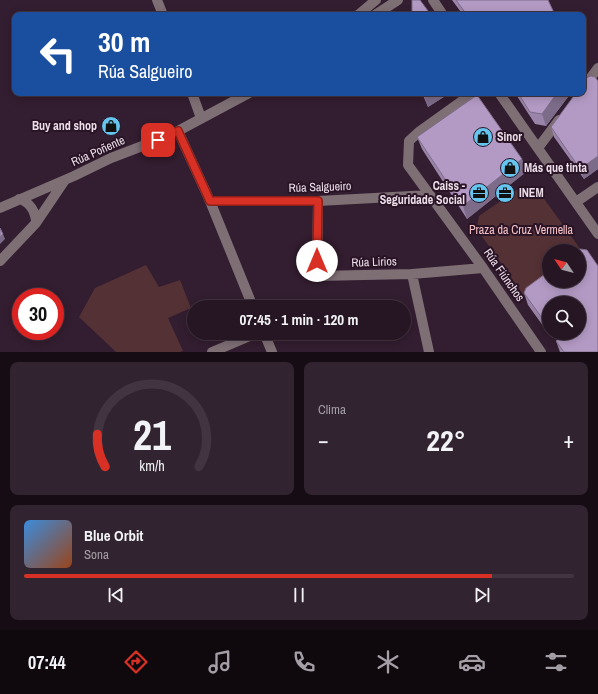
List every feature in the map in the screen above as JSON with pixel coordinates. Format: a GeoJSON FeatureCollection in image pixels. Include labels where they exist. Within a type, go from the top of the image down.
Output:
{"type":"FeatureCollection","features":[{"type":"Feature","properties":{"kind":"street"},"geometry":{"type":"LineString","coordinates":[[157,0],[161,12]]}},
{"type":"Feature","properties":{"kind":"street"},"geometry":{"type":"LineString","coordinates":[[362,12],[376,0]]}},
{"type":"Feature","properties":{"kind":"street"},"geometry":{"type":"LineString","coordinates":[[380,12],[398,0]]}},
{"type":"Feature","properties":{"kind":"street"},"geometry":{"type":"LineString","coordinates":[[433,0],[442,12]]}},
{"type":"Feature","properties":{"kind":"street"},"geometry":{"type":"LineString","coordinates":[[586,84],[598,68]]}},
{"type":"Feature","properties":{"kind":"street"},"geometry":{"type":"LineString","coordinates":[[193,96],[201,118]]}},
{"type":"Feature","properties":{"kind":"street","name":"Rúa Poñente"},"geometry":{"type":"LineString","coordinates":[[0,208],[111,158],[178,131],[243,96]]}},
{"type":"Feature","properties":{"kind":"street","name":"Rúa Fiúnchos"},"geometry":{"type":"LineString","coordinates":[[469,96],[420,131],[409,141],[408,165],[483,268],[541,352]]}},
{"type":"Feature","properties":{"kind":"street"},"geometry":{"type":"LineString","coordinates":[[501,96],[598,234]]}},
{"type":"Feature","properties":{"kind":"street"},"geometry":{"type":"LineString","coordinates":[[538,148],[566,111]]}},
{"type":"Feature","properties":{"kind":"street"},"geometry":{"type":"LineString","coordinates":[[178,131],[210,201],[249,300]]}},
{"type":"Feature","properties":{"kind":"street"},"geometry":{"type":"LineString","coordinates":[[0,261],[36,223],[65,180]]}},
{"type":"Feature","properties":{"kind":"street"},"geometry":{"type":"LineString","coordinates":[[576,202],[598,187]]}},
{"type":"Feature","properties":{"kind":"street","name":"Rúa Salgueiro"},"geometry":{"type":"LineString","coordinates":[[210,201],[318,201],[430,194]]}},
{"type":"Feature","properties":{"kind":"street"},"geometry":{"type":"LineString","coordinates":[[19,199],[24,200],[32,208],[36,217],[36,223]]}},
{"type":"Feature","properties":{"kind":"street","name":"Rúa Lirios"},"geometry":{"type":"LineString","coordinates":[[318,201],[317,276],[412,274],[483,268]]}},
{"type":"Feature","properties":{"kind":"street"},"geometry":{"type":"LineString","coordinates":[[412,274],[429,352]]}},
{"type":"Feature","properties":{"kind":"street"},"geometry":{"type":"LineString","coordinates":[[212,352],[240,340]]}},
{"type":"Feature","properties":{"kind":"street"},"geometry":{"type":"LineString","coordinates":[[267,340],[272,352]]}},
{"type":"Feature","properties":{"kind":"green space","name":"Praza da Cruz Vermella"},"geometry":{"type":"Polygon","coordinates":[[[521,187],[537,189],[577,244],[542,244],[542,283],[524,296],[479,232],[477,226],[479,216],[521,187]]]}},
{"type":"Feature","properties":{"kind":"green space"},"geometry":{"type":"Polygon","coordinates":[[[146,265],[159,287],[180,280],[188,300],[187,310],[168,318],[183,351],[116,352],[79,317],[95,288],[146,265]]]}},
{"type":"Feature","properties":{"kind":"building"},"geometry":{"type":"Polygon","coordinates":[[[412,0],[420,0],[429,12],[412,12],[412,0]]]}},
{"type":"Feature","properties":{"kind":"building"},"geometry":{"type":"Polygon","coordinates":[[[456,0],[548,0],[554,12],[465,12],[456,0]]]}},
{"type":"Feature","properties":{"kind":"building"},"geometry":{"type":"Polygon","coordinates":[[[588,77],[595,77],[598,81],[598,156],[580,169],[551,127],[574,96],[586,96],[586,79],[588,77]]]}},
{"type":"Feature","properties":{"kind":"building"},"geometry":{"type":"Polygon","coordinates":[[[478,96],[522,159],[463,206],[417,137],[478,96]]]}},
{"type":"Feature","properties":{"kind":"building"},"geometry":{"type":"Polygon","coordinates":[[[520,96],[555,96],[542,114],[530,112],[520,96]]]}},
{"type":"Feature","properties":{"kind":"building"},"geometry":{"type":"Polygon","coordinates":[[[0,228],[3,234],[0,237],[0,228]]]}},
{"type":"Feature","properties":{"kind":"building"},"geometry":{"type":"Polygon","coordinates":[[[587,250],[598,266],[598,352],[564,352],[556,341],[586,340],[586,296],[542,296],[542,318],[524,293],[526,288],[542,276],[542,288],[586,288],[587,250]]]}},
{"type":"Feature","properties":{"kind":"place","name":"Buy and shop"},"geometry":{"type":"Point","coordinates":[111,126]}},
{"type":"Feature","properties":{"kind":"place","name":"Sinor"},"geometry":{"type":"Point","coordinates":[483,137]}},
{"type":"Feature","properties":{"kind":"place","name":"Más que tinta"},"geometry":{"type":"Point","coordinates":[510,168]}},
{"type":"Feature","properties":{"kind":"place","name":"Caiss - Seguridade Social"},"geometry":{"type":"Point","coordinates":[479,193]}},
{"type":"Feature","properties":{"kind":"place","name":"INEM"},"geometry":{"type":"Point","coordinates":[505,193]}},
{"type":"Feature","properties":{"kind":"route"},"geometry":{"type":"LineString","coordinates":[[158,140],[178,131],[210,201],[318,201],[317,261]]}}]}
